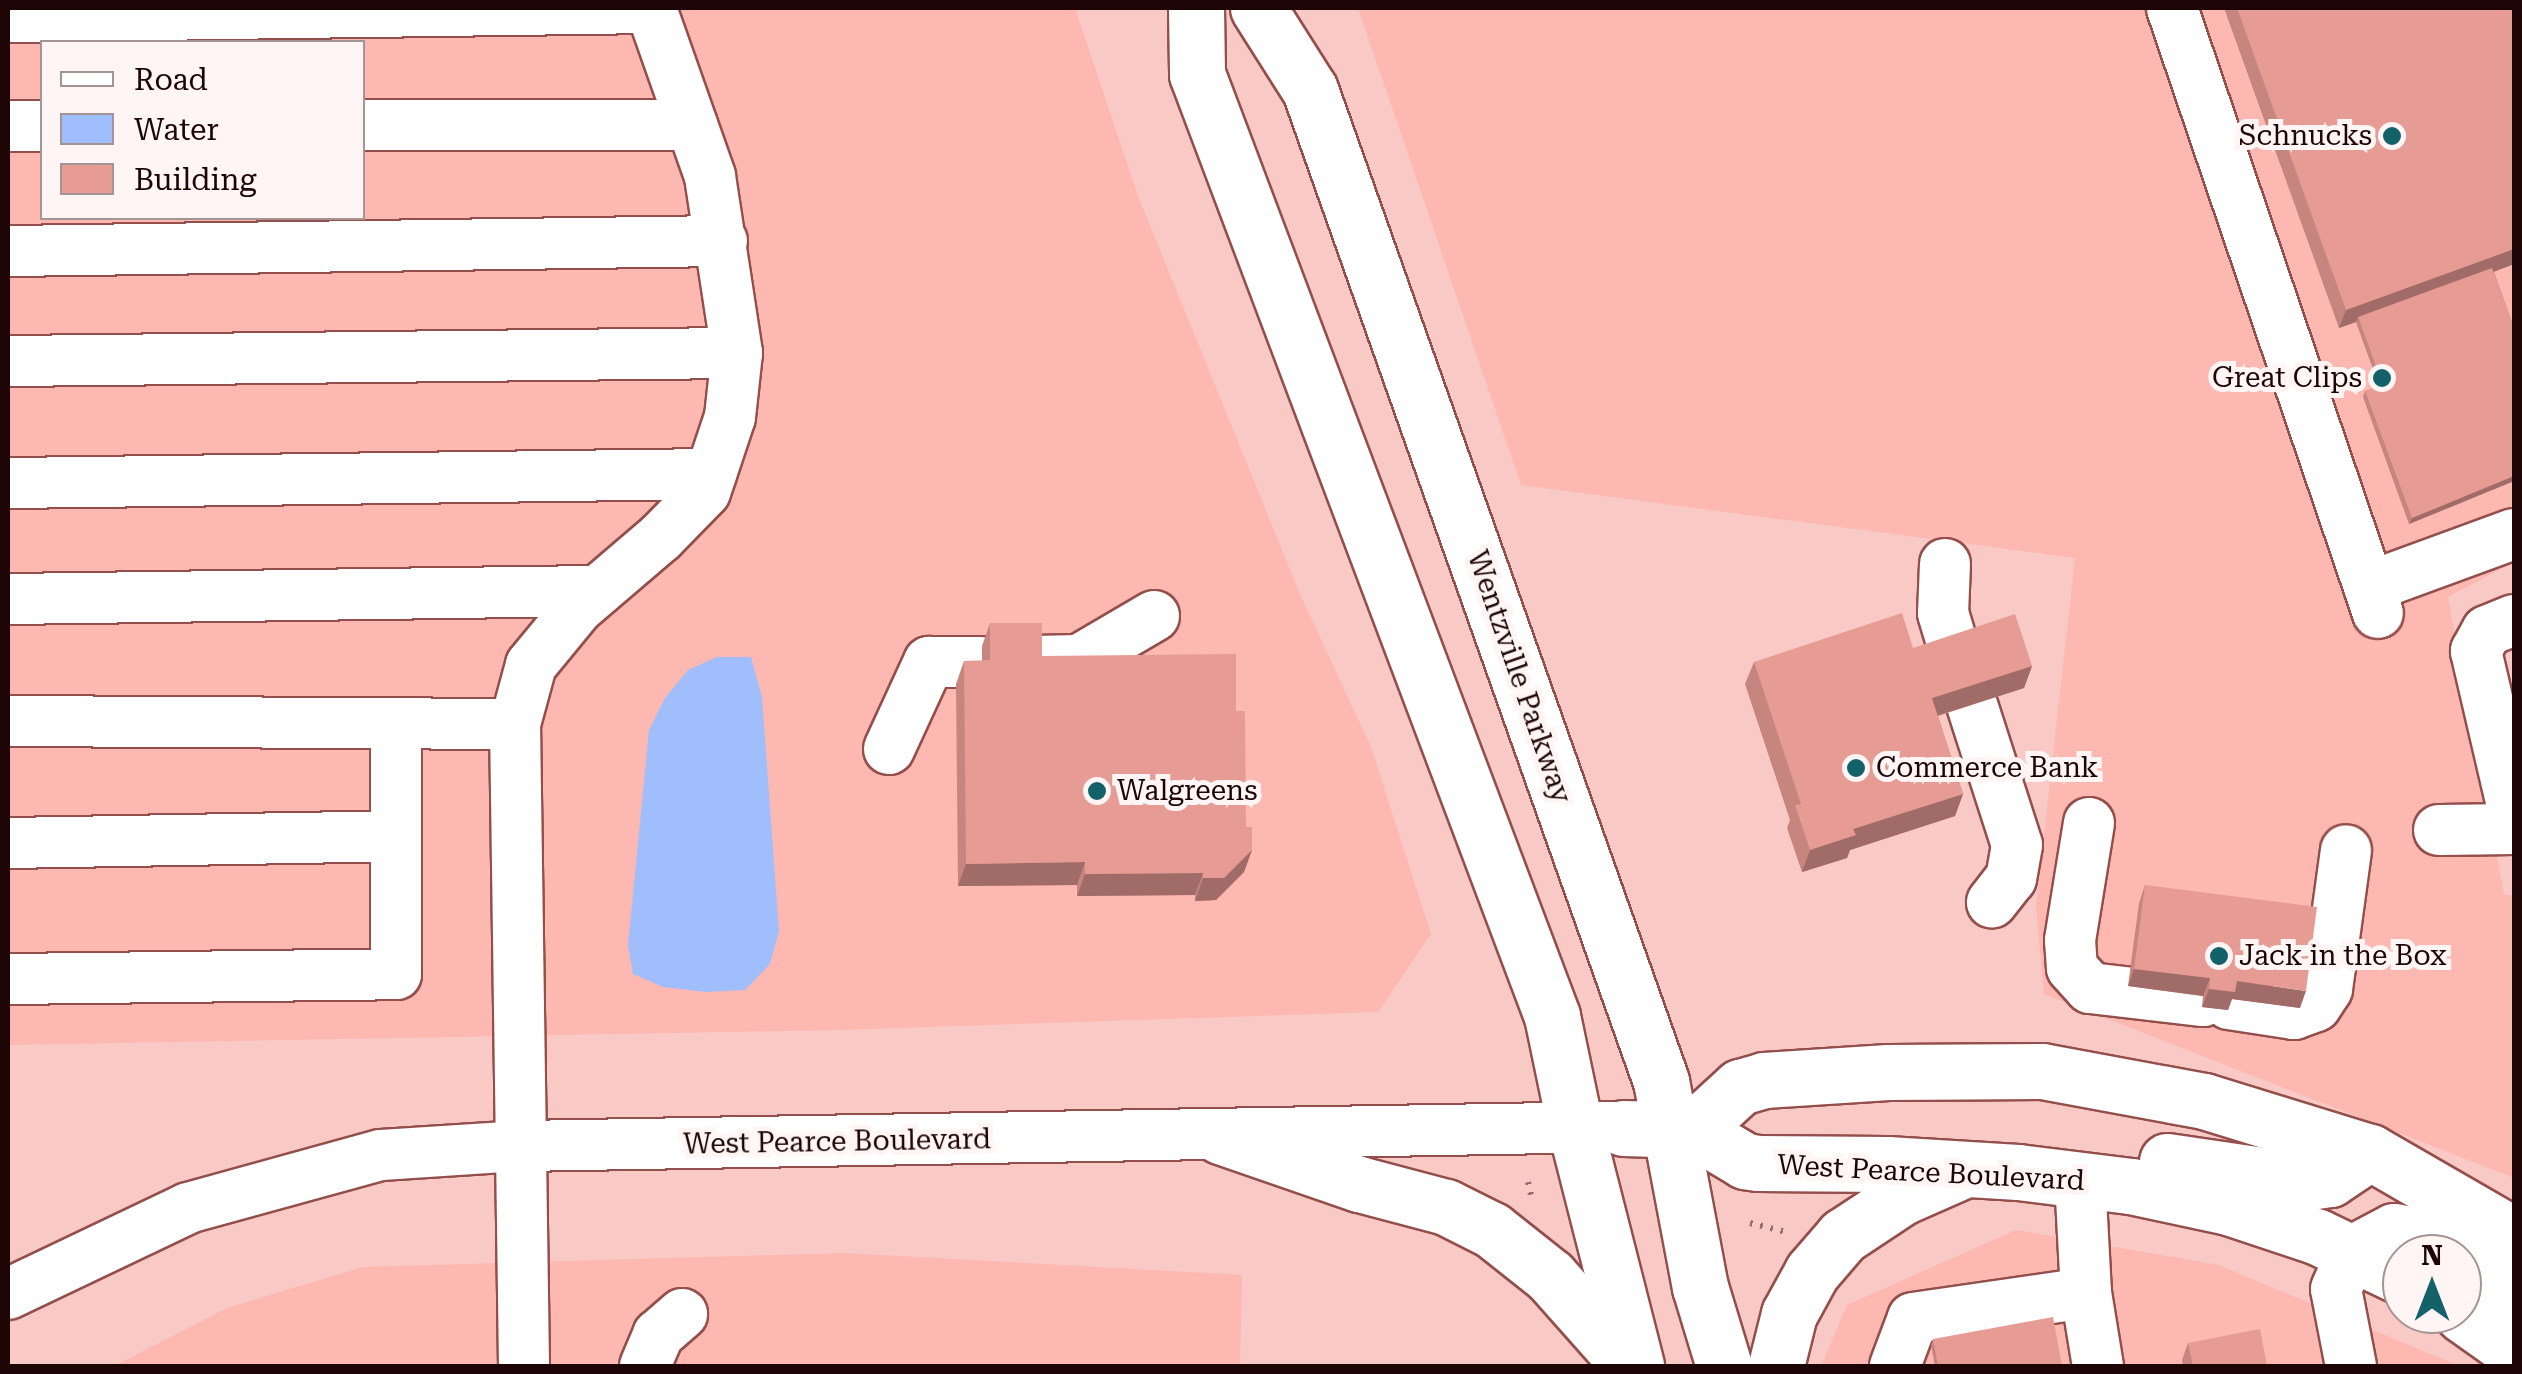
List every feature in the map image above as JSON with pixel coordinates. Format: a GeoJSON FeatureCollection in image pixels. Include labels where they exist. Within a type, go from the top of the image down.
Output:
{"type":"FeatureCollection","features":[{"type":"Feature","properties":{"kind":"main road","name":"Wentzville Parkway"},"geometry":{"type":"LineString","coordinates":[[1196,8],[1197,74],[1552,1016],[1640,1128],[1700,1287],[1724,1366]]}},
{"type":"Feature","properties":{"kind":"main road","name":"Wentzville Parkway"},"geometry":{"type":"LineString","coordinates":[[1258,8],[1310,90],[1661,1082],[1640,1128],[1633,1366]]}},
{"type":"Feature","properties":{"kind":"main road"},"geometry":{"type":"LineString","coordinates":[[1640,1128],[1740,1086],[1764,1080],[1888,1072],[2042,1071],[2204,1101],[2370,1152],[2514,1235]]}},
{"type":"Feature","properties":{"kind":"main road","name":"West Pearce Boulevard"},"geometry":{"type":"LineString","coordinates":[[1640,1128],[1758,1164],[1985,1170],[2080,1180],[2228,1207],[2382,1267]]}},
{"type":"Feature","properties":{"kind":"main road"},"geometry":{"type":"LineString","coordinates":[[1220,1136],[1358,1184],[1446,1207],[1492,1230],[1550,1276],[1633,1366]]}},
{"type":"Feature","properties":{"kind":"main road"},"geometry":{"type":"LineString","coordinates":[[1776,1366],[1789,1314],[1812,1272],[1843,1236],[1902,1197],[1985,1170],[2041,1144],[2308,1182],[2330,1179],[2370,1152]]}},
{"type":"Feature","properties":{"kind":"main road"},"geometry":{"type":"LineString","coordinates":[[2352,1253],[2382,1238]]}},
{"type":"Feature","properties":{"kind":"main road"},"geometry":{"type":"LineString","coordinates":[[2482,1273],[2514,1294]]}},
{"type":"Feature","properties":{"kind":"main road"},"geometry":{"type":"LineString","coordinates":[[2482,1328],[2514,1351]]}},
{"type":"Feature","properties":{"kind":"street"},"geometry":{"type":"LineString","coordinates":[[8,17],[651,8],[710,176],[736,353],[730,416],[705,492],[597,592],[530,664],[515,724],[524,1366]]}},
{"type":"Feature","properties":{"kind":"street"},"geometry":{"type":"LineString","coordinates":[[2172,8],[2374,600],[2514,534]]}},
{"type":"Feature","properties":{"kind":"street"},"geometry":{"type":"LineString","coordinates":[[365,125],[692,125]]}},
{"type":"Feature","properties":{"kind":"street"},"geometry":{"type":"LineString","coordinates":[[8,126],[40,126]]}},
{"type":"Feature","properties":{"kind":"street"},"geometry":{"type":"LineString","coordinates":[[8,251],[722,241]]}},
{"type":"Feature","properties":{"kind":"street"},"geometry":{"type":"LineString","coordinates":[[8,360],[736,353]]}},
{"type":"Feature","properties":{"kind":"street"},"geometry":{"type":"LineString","coordinates":[[8,483],[711,474]]}},
{"type":"Feature","properties":{"kind":"street"},"geometry":{"type":"LineString","coordinates":[[1944,564],[1944,613],[1955,653]]}},
{"type":"Feature","properties":{"kind":"street"},"geometry":{"type":"LineString","coordinates":[[8,600],[597,592]]}},
{"type":"Feature","properties":{"kind":"street"},"geometry":{"type":"LineString","coordinates":[[1034,661],[1079,660],[1154,616]]}},
{"type":"Feature","properties":{"kind":"street"},"geometry":{"type":"LineString","coordinates":[[2514,620],[2486,631],[2476,651],[2514,814]]}},
{"type":"Feature","properties":{"kind":"street"},"geometry":{"type":"LineString","coordinates":[[889,750],[930,662],[982,662]]}},
{"type":"Feature","properties":{"kind":"street"},"geometry":{"type":"LineString","coordinates":[[1972,705],[2017,844],[2011,878],[1992,902]]}},
{"type":"Feature","properties":{"kind":"street"},"geometry":{"type":"LineString","coordinates":[[8,721],[515,724]]}},
{"type":"Feature","properties":{"kind":"street"},"geometry":{"type":"LineString","coordinates":[[8,979],[396,974],[396,723]]}},
{"type":"Feature","properties":{"kind":"street"},"geometry":{"type":"LineString","coordinates":[[2090,822],[2070,940],[2072,968],[2090,988],[2294,1014],[2316,1006],[2328,989],[2346,850]]}},
{"type":"Feature","properties":{"kind":"street"},"geometry":{"type":"LineString","coordinates":[[2439,830],[2514,829]]}},
{"type":"Feature","properties":{"kind":"street"},"geometry":{"type":"LineString","coordinates":[[8,843],[396,836]]}},
{"type":"Feature","properties":{"kind":"street","name":"West Pearce Boulevard"},"geometry":{"type":"LineString","coordinates":[[8,1294],[188,1208],[381,1155],[522,1146],[1640,1128]]}},
{"type":"Feature","properties":{"kind":"street"},"geometry":{"type":"LineString","coordinates":[[2080,1180],[2086,1293],[2098,1366]]}},
{"type":"Feature","properties":{"kind":"street"},"geometry":{"type":"LineString","coordinates":[[2351,1366],[2336,1289],[2352,1253]]}},
{"type":"Feature","properties":{"kind":"street"},"geometry":{"type":"LineString","coordinates":[[1896,1366],[1913,1318],[2086,1293]]}},
{"type":"Feature","properties":{"kind":"street"},"geometry":{"type":"LineString","coordinates":[[645,1366],[658,1335],[682,1314]]}},
{"type":"Feature","properties":{"kind":"path"},"geometry":{"type":"LineString","coordinates":[[1732,1231],[1750,1224],[1748,1206]]}},
{"type":"Feature","properties":{"kind":"shaded area"},"geometry":{"type":"Polygon","coordinates":[[[8,8],[1075,8],[1138,196],[1300,594],[1371,747],[1431,934],[1378,1012],[839,1030],[8,1045],[8,8]]]}},
{"type":"Feature","properties":{"kind":"shaded area"},"geometry":{"type":"Polygon","coordinates":[[[1358,8],[2514,8],[2514,562],[2448,597],[2504,894],[2514,896],[2514,1178],[2044,994],[2036,907],[2075,558],[1521,485],[1358,8]]]}},
{"type":"Feature","properties":{"kind":"shaded area"},"geometry":{"type":"Polygon","coordinates":[[[2016,1230],[2219,1265],[2459,1366],[1821,1366],[1847,1305],[2016,1230]]]}},
{"type":"Feature","properties":{"kind":"shaded area"},"geometry":{"type":"Polygon","coordinates":[[[844,1253],[1242,1275],[1240,1366],[114,1366],[227,1308],[363,1267],[844,1253]]]}},
{"type":"Feature","properties":{"kind":"water"},"geometry":{"type":"Polygon","coordinates":[[[717,657],[751,657],[762,697],[779,931],[770,964],[745,990],[706,992],[663,987],[633,974],[628,945],[649,730],[665,698],[688,670],[717,657]]]}},
{"type":"Feature","properties":{"kind":"building","name":"Schnucks"},"geometry":{"type":"Polygon","coordinates":[[[2237,8],[2514,8],[2514,249],[2346,310],[2237,8]]]}},
{"type":"Feature","properties":{"kind":"building"},"geometry":{"type":"Polygon","coordinates":[[[2492,268],[2514,328],[2514,476],[2412,518],[2365,391],[2383,385],[2358,317],[2492,268]]]}},
{"type":"Feature","properties":{"kind":"building","name":"Commerce Bank"},"geometry":{"type":"Polygon","coordinates":[[[1902,613],[1913,648],[2015,614],[2032,666],[1932,698],[1963,794],[1853,829],[1856,835],[1810,850],[1795,805],[1801,804],[1754,662],[1902,613]]]}},
{"type":"Feature","properties":{"kind":"building","name":"Walgreens"},"geometry":{"type":"Polygon","coordinates":[[[990,623],[1042,623],[1042,656],[1236,654],[1236,711],[1245,711],[1246,827],[1252,827],[1252,850],[1224,878],[1203,878],[1203,873],[1085,874],[1085,862],[966,864],[964,661],[990,660],[990,623]]]}},
{"type":"Feature","properties":{"kind":"building","name":"Jack in the Box"},"geometry":{"type":"Polygon","coordinates":[[[2145,885],[2317,907],[2306,991],[2237,981],[2235,992],[2209,989],[2210,978],[2134,969],[2145,885]]]}},
{"type":"Feature","properties":{"kind":"building"},"geometry":{"type":"Polygon","coordinates":[[[2053,1317],[2062,1366],[1938,1366],[1933,1339],[2053,1317]]]}},
{"type":"Feature","properties":{"kind":"building"},"geometry":{"type":"Polygon","coordinates":[[[2260,1329],[2267,1366],[2193,1366],[2188,1343],[2260,1329]]]}},
{"type":"Feature","properties":{"kind":"place","name":"Schnucks"},"geometry":{"type":"Point","coordinates":[2392,136]}},
{"type":"Feature","properties":{"kind":"place","name":"Great Clips"},"geometry":{"type":"Point","coordinates":[2382,378]}},
{"type":"Feature","properties":{"kind":"place","name":"Commerce Bank"},"geometry":{"type":"Point","coordinates":[1856,768]}},
{"type":"Feature","properties":{"kind":"place","name":"Walgreens"},"geometry":{"type":"Point","coordinates":[1097,791]}},
{"type":"Feature","properties":{"kind":"place","name":"Jack in the Box"},"geometry":{"type":"Point","coordinates":[2219,956]}}]}
